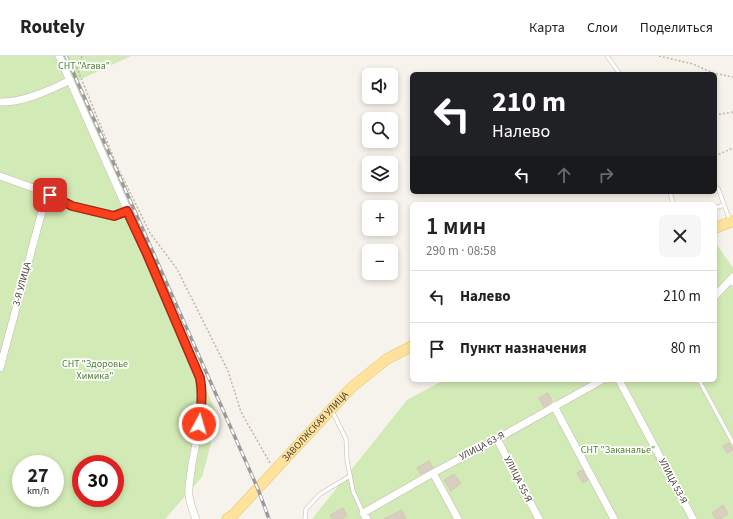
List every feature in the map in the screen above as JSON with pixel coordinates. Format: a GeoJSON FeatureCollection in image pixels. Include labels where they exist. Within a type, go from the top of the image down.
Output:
{"type":"FeatureCollection","features":[{"type":"Feature","properties":{"kind":"main road"},"geometry":{"type":"LineString","coordinates":[[717,227],[732,222]]}},
{"type":"Feature","properties":{"kind":"main road","name":"ЗАВОЛЖСКАЯ УЛИЦА"},"geometry":{"type":"LineString","coordinates":[[231,517],[275,472],[352,387],[387,359],[410,347]]}},
{"type":"Feature","properties":{"kind":"street"},"geometry":{"type":"LineString","coordinates":[[59,56],[200,378],[202,401],[189,482],[189,495],[196,519]]}},
{"type":"Feature","properties":{"kind":"street"},"geometry":{"type":"LineString","coordinates":[[0,102],[16,101],[56,88],[70,80]]}},
{"type":"Feature","properties":{"kind":"street"},"geometry":{"type":"LineString","coordinates":[[0,176],[39,190],[72,206],[114,216],[127,211]]}},
{"type":"Feature","properties":{"kind":"street","name":"3-Я УЛИЦА"},"geometry":{"type":"LineString","coordinates":[[0,368],[45,200]]}},
{"type":"Feature","properties":{"kind":"street"},"geometry":{"type":"LineString","coordinates":[[717,294],[732,282]]}},
{"type":"Feature","properties":{"kind":"street","name":"УЛИЦА 63-Я"},"geometry":{"type":"LineString","coordinates":[[365,516],[433,472],[497,439],[598,382]]}},
{"type":"Feature","properties":{"kind":"street","name":"УЛИЦА 53-Я"},"geometry":{"type":"LineString","coordinates":[[620,382],[693,519]]}},
{"type":"Feature","properties":{"kind":"street"},"geometry":{"type":"LineString","coordinates":[[554,406],[614,519]]}},
{"type":"Feature","properties":{"kind":"street","name":"УЛИЦА 55-Я"},"geometry":{"type":"LineString","coordinates":[[497,439],[539,519]]}},
{"type":"Feature","properties":{"kind":"street"},"geometry":{"type":"LineString","coordinates":[[433,472],[458,519]]}},
{"type":"Feature","properties":{"kind":"lane"},"geometry":{"type":"LineString","coordinates":[[607,56],[619,72]]}},
{"type":"Feature","properties":{"kind":"lane"},"geometry":{"type":"LineString","coordinates":[[718,188],[732,222]]}},
{"type":"Feature","properties":{"kind":"lane"},"geometry":{"type":"LineString","coordinates":[[717,207],[724,205]]}},
{"type":"Feature","properties":{"kind":"lane"},"geometry":{"type":"LineString","coordinates":[[700,382],[733,443]]}},
{"type":"Feature","properties":{"kind":"lane"},"geometry":{"type":"LineString","coordinates":[[331,410],[346,439],[347,460],[353,491],[365,516]]}},
{"type":"Feature","properties":{"kind":"lane"},"geometry":{"type":"LineString","coordinates":[[306,519],[306,509],[320,494],[350,476]]}},
{"type":"Feature","properties":{"kind":"path"},"geometry":{"type":"LineString","coordinates":[[82,56],[77,68],[117,166],[150,233],[177,269],[228,371],[241,412],[275,472]]}},
{"type":"Feature","properties":{"kind":"path"},"geometry":{"type":"LineString","coordinates":[[660,56],[693,64],[712,72]]}},
{"type":"Feature","properties":{"kind":"path"},"geometry":{"type":"LineString","coordinates":[[717,74],[733,77]]}},
{"type":"Feature","properties":{"kind":"path"},"geometry":{"type":"LineString","coordinates":[[717,115],[733,112]]}},
{"type":"Feature","properties":{"kind":"path"},"geometry":{"type":"LineString","coordinates":[[717,155],[733,148]]}},
{"type":"Feature","properties":{"kind":"green space","name":"СНТ \"Здоровье Химика\""},"geometry":{"type":"Polygon","coordinates":[[[0,56],[131,56],[77,81],[218,417],[202,477],[165,519],[0,519],[0,56]]]}},
{"type":"Feature","properties":{"kind":"green space","name":"СНТ \"Заканалье\""},"geometry":{"type":"Polygon","coordinates":[[[717,245],[733,268],[733,519],[312,519],[407,400],[440,382],[717,382],[717,245]]]}},
{"type":"Feature","properties":{"kind":"building"},"geometry":{"type":"Polygon","coordinates":[[[548,393],[552,401],[544,407],[539,398],[548,393]]]}},
{"type":"Feature","properties":{"kind":"building"},"geometry":{"type":"Polygon","coordinates":[[[729,443],[733,450],[727,453],[723,446],[729,443]]]}},
{"type":"Feature","properties":{"kind":"building"},"geometry":{"type":"Polygon","coordinates":[[[429,461],[433,468],[421,474],[417,468],[429,461]]]}},
{"type":"Feature","properties":{"kind":"building"},"geometry":{"type":"Polygon","coordinates":[[[582,470],[588,480],[583,483],[577,473],[582,470]]]}},
{"type":"Feature","properties":{"kind":"building"},"geometry":{"type":"Polygon","coordinates":[[[454,474],[461,483],[451,491],[444,480],[454,474]]]}},
{"type":"Feature","properties":{"kind":"building"},"geometry":{"type":"Polygon","coordinates":[[[723,505],[728,514],[720,519],[716,519],[712,513],[723,505]]]}},
{"type":"Feature","properties":{"kind":"building"},"geometry":{"type":"Polygon","coordinates":[[[343,508],[347,516],[342,519],[332,519],[330,515],[343,508]]]}},
{"type":"Feature","properties":{"kind":"building"},"geometry":{"type":"Polygon","coordinates":[[[402,510],[406,519],[384,519],[402,510]]]}},
{"type":"Feature","properties":{"kind":"railway"},"geometry":{"type":"LineString","coordinates":[[66,56],[258,489],[269,519]]}},
{"type":"Feature","properties":{"kind":"route"},"geometry":{"type":"LineString","coordinates":[[50,195],[72,206],[114,216],[127,211],[200,378],[202,401],[199,424]]}},
{"type":"Feature","properties":{"kind":"park label","name":"СНТ \"Агава\""},"geometry":{"type":"Point","coordinates":[84,66]}}]}
